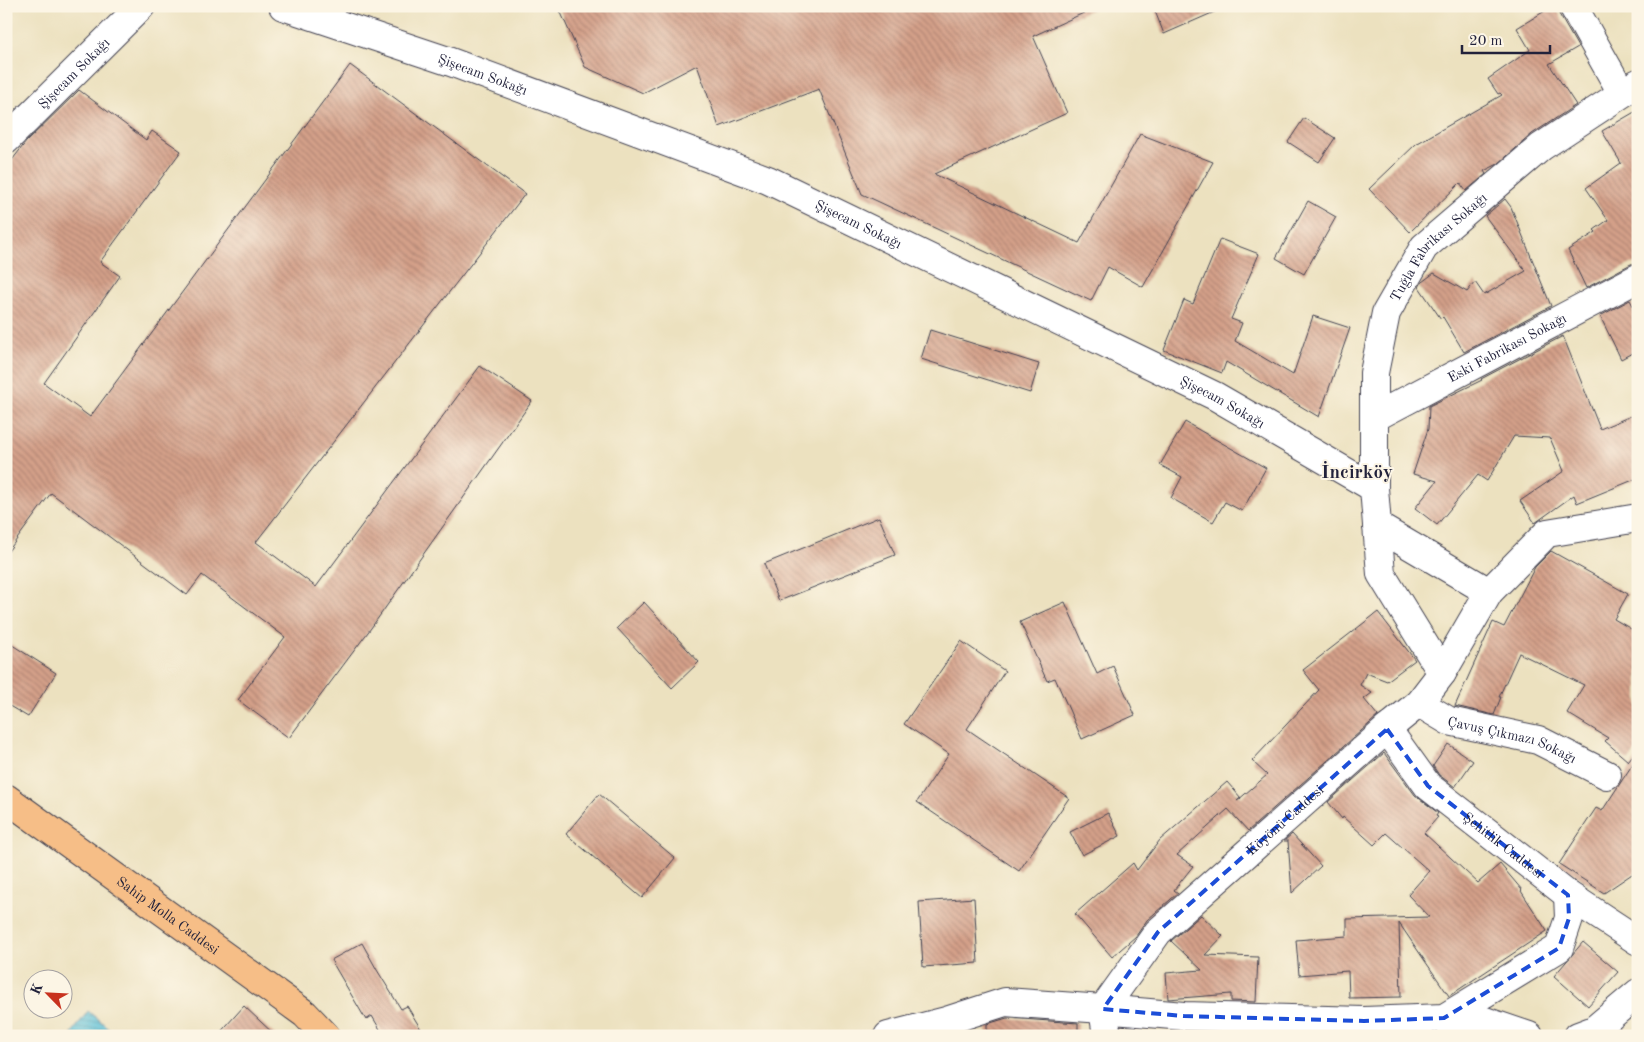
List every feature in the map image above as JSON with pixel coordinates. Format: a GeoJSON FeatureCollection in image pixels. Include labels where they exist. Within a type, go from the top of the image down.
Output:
{"type":"FeatureCollection","features":[{"type":"Feature","properties":{"kind":"main road","name":"Sahip Molla Caddesi"},"geometry":{"type":"LineString","coordinates":[[6,798],[305,1014],[326,1036]]}},
{"type":"Feature","properties":{"kind":"street","name":"Şişecam Sokağı"},"geometry":{"type":"LineString","coordinates":[[6,140],[141,6]]}},
{"type":"Feature","properties":{"kind":"street","name":"Şişecam Sokağı"},"geometry":{"type":"LineString","coordinates":[[283,6],[448,61],[768,180],[1215,396],[1374,488]]}},
{"type":"Feature","properties":{"kind":"street"},"geometry":{"type":"LineString","coordinates":[[1573,6],[1630,88]]}},
{"type":"Feature","properties":{"kind":"street","name":"Tuğla Fabrikası Sokağı"},"geometry":{"type":"LineString","coordinates":[[1374,488],[1374,374],[1386,313],[1424,246],[1541,147],[1630,88]]}},
{"type":"Feature","properties":{"kind":"street","name":"Eski Fabrikası Sokağı"},"geometry":{"type":"LineString","coordinates":[[1374,417],[1638,278]]}},
{"type":"Feature","properties":{"kind":"street"},"geometry":{"type":"LineString","coordinates":[[1374,488],[1381,574],[1442,673]]}},
{"type":"Feature","properties":{"kind":"street","name":"Köyönü Caddesi"},"geometry":{"type":"LineString","coordinates":[[1103,1009],[1158,932],[1419,703],[1442,673],[1489,592],[1547,533],[1638,518]]}},
{"type":"Feature","properties":{"kind":"street"},"geometry":{"type":"LineString","coordinates":[[1377,526],[1489,592]]}},
{"type":"Feature","properties":{"kind":"street","name":"Çavuş Çıkmazı Sokağı"},"geometry":{"type":"LineString","coordinates":[[1419,703],[1449,721],[1538,740],[1607,774]]}},
{"type":"Feature","properties":{"kind":"street","name":"Şehitlik Caddesi"},"geometry":{"type":"LineString","coordinates":[[1386,730],[1428,786],[1568,895],[1638,941]]}},
{"type":"Feature","properties":{"kind":"street"},"geometry":{"type":"LineString","coordinates":[[1444,1018],[1559,948],[1569,918],[1568,895]]}},
{"type":"Feature","properties":{"kind":"street"},"geometry":{"type":"LineString","coordinates":[[1578,1036],[1594,1030],[1638,993]]}},
{"type":"Feature","properties":{"kind":"street"},"geometry":{"type":"LineString","coordinates":[[888,1036],[946,1021],[1005,1002],[1184,1016],[1354,1021],[1473,1017],[1528,1036]]}},
{"type":"Feature","properties":{"kind":"street"},"geometry":{"type":"LineString","coordinates":[[1103,1009],[1107,1036]]}},
{"type":"Feature","properties":{"kind":"highlighted area"},"geometry":{"type":"Polygon","coordinates":[[[1387,729],[1428,786],[1568,895],[1569,918],[1559,948],[1444,1018],[1364,1021],[1184,1016],[1103,1009],[1158,932],[1387,729]]]}},
{"type":"Feature","properties":{"kind":"water"},"geometry":{"type":"Polygon","coordinates":[[[88,1011],[118,1036],[70,1036],[88,1011]]]}},
{"type":"Feature","properties":{"kind":"building"},"geometry":{"type":"Polygon","coordinates":[[[558,6],[1099,6],[1033,36],[1067,113],[934,174],[1079,243],[1140,134],[1213,162],[1143,287],[1108,267],[1091,301],[862,194],[819,89],[719,127],[697,65],[643,93],[585,67],[558,6]]]}},
{"type":"Feature","properties":{"kind":"building"},"geometry":{"type":"Polygon","coordinates":[[[1153,6],[1228,6],[1164,34],[1153,6]]]}},
{"type":"Feature","properties":{"kind":"building"},"geometry":{"type":"Polygon","coordinates":[[[1553,6],[1557,6],[1559,14],[1578,47],[1549,64],[1576,105],[1532,134],[1498,164],[1484,171],[1486,174],[1466,191],[1460,183],[1410,232],[1369,189],[1416,144],[1502,95],[1498,94],[1488,79],[1530,50],[1517,28],[1553,6]]]}},
{"type":"Feature","properties":{"kind":"building"},"geometry":{"type":"Polygon","coordinates":[[[350,65],[525,194],[256,542],[316,587],[480,366],[532,401],[371,628],[289,738],[238,700],[285,637],[202,575],[187,595],[51,493],[6,554],[6,168],[26,142],[79,90],[146,140],[152,131],[181,151],[100,262],[120,276],[44,383],[90,417],[350,65]]]}},
{"type":"Feature","properties":{"kind":"building"},"geometry":{"type":"Polygon","coordinates":[[[1638,110],[1638,263],[1631,264],[1586,288],[1568,250],[1596,232],[1594,230],[1608,220],[1586,188],[1621,163],[1602,131],[1638,110]]]}},
{"type":"Feature","properties":{"kind":"building"},"geometry":{"type":"Polygon","coordinates":[[[1304,118],[1335,138],[1319,162],[1288,142],[1304,118]]]}},
{"type":"Feature","properties":{"kind":"building"},"geometry":{"type":"Polygon","coordinates":[[[1505,199],[1511,207],[1551,306],[1464,352],[1443,317],[1441,319],[1419,287],[1422,282],[1434,273],[1467,292],[1475,282],[1484,295],[1526,271],[1485,216],[1505,199]]]}},
{"type":"Feature","properties":{"kind":"building"},"geometry":{"type":"Polygon","coordinates":[[[1308,201],[1336,217],[1304,274],[1276,258],[1308,201]]]}},
{"type":"Feature","properties":{"kind":"building"},"geometry":{"type":"Polygon","coordinates":[[[1220,239],[1259,254],[1231,319],[1242,323],[1235,341],[1293,375],[1313,316],[1350,328],[1319,417],[1226,362],[1222,373],[1164,350],[1184,300],[1193,304],[1220,239]]]}},
{"type":"Feature","properties":{"kind":"building"},"geometry":{"type":"Polygon","coordinates":[[[1630,300],[1638,315],[1638,350],[1621,359],[1600,316],[1630,300]]]}},
{"type":"Feature","properties":{"kind":"building"},"geometry":{"type":"Polygon","coordinates":[[[930,330],[1039,364],[1030,393],[921,359],[930,330]]]}},
{"type":"Feature","properties":{"kind":"building"},"geometry":{"type":"Polygon","coordinates":[[[1563,336],[1600,429],[1638,413],[1638,478],[1577,503],[1574,495],[1535,523],[1520,501],[1564,471],[1550,438],[1514,436],[1487,481],[1478,475],[1437,525],[1415,508],[1437,481],[1413,474],[1428,429],[1429,406],[1563,336]]]}},
{"type":"Feature","properties":{"kind":"building"},"geometry":{"type":"Polygon","coordinates":[[[1185,422],[1266,468],[1242,511],[1225,502],[1213,522],[1171,498],[1182,477],[1160,465],[1185,422]]]}},
{"type":"Feature","properties":{"kind":"building"},"geometry":{"type":"Polygon","coordinates":[[[879,517],[895,555],[779,601],[764,564],[879,517]]]}},
{"type":"Feature","properties":{"kind":"building"},"geometry":{"type":"Polygon","coordinates":[[[1551,551],[1628,594],[1614,619],[1638,633],[1638,749],[1628,761],[1605,741],[1608,738],[1567,713],[1584,685],[1519,653],[1499,697],[1501,697],[1494,715],[1455,706],[1493,622],[1504,627],[1535,567],[1551,551]]]}},
{"type":"Feature","properties":{"kind":"building"},"geometry":{"type":"Polygon","coordinates":[[[644,602],[699,662],[672,688],[617,628],[644,602]]]}},
{"type":"Feature","properties":{"kind":"building"},"geometry":{"type":"Polygon","coordinates":[[[1065,602],[1097,674],[1113,666],[1135,715],[1082,739],[1055,678],[1047,681],[1020,622],[1065,602]]]}},
{"type":"Feature","properties":{"kind":"building"},"geometry":{"type":"Polygon","coordinates":[[[1378,612],[1415,660],[1387,681],[1366,673],[1360,685],[1372,693],[1364,699],[1378,716],[1248,831],[1228,809],[1177,855],[1193,866],[1174,890],[1178,893],[1147,920],[1136,936],[1112,957],[1075,914],[1133,863],[1137,870],[1160,840],[1227,782],[1241,798],[1267,775],[1252,761],[1319,690],[1303,670],[1378,612]]]}},
{"type":"Feature","properties":{"kind":"building"},"geometry":{"type":"Polygon","coordinates":[[[6,641],[56,673],[28,717],[6,704],[6,641]]]}},
{"type":"Feature","properties":{"kind":"building"},"geometry":{"type":"Polygon","coordinates":[[[961,641],[1005,671],[967,729],[1069,798],[1019,871],[917,802],[949,754],[904,724],[961,641]]]}},
{"type":"Feature","properties":{"kind":"building"},"geometry":{"type":"Polygon","coordinates":[[[1448,744],[1473,761],[1455,787],[1439,775],[1433,766],[1448,744]]]}},
{"type":"Feature","properties":{"kind":"building"},"geometry":{"type":"Polygon","coordinates":[[[1384,753],[1415,795],[1438,813],[1436,816],[1438,817],[1424,833],[1478,883],[1500,864],[1522,890],[1547,931],[1449,996],[1399,923],[1401,997],[1349,998],[1348,971],[1299,975],[1296,940],[1347,936],[1347,919],[1429,917],[1408,895],[1429,871],[1386,833],[1374,845],[1343,817],[1342,819],[1328,802],[1384,753]]]}},
{"type":"Feature","properties":{"kind":"building"},"geometry":{"type":"Polygon","coordinates":[[[1638,756],[1638,870],[1604,893],[1559,864],[1596,808],[1602,811],[1638,756]]]}},
{"type":"Feature","properties":{"kind":"building"},"geometry":{"type":"Polygon","coordinates":[[[599,794],[675,858],[642,898],[566,834],[599,794]]]}},
{"type":"Feature","properties":{"kind":"building"},"geometry":{"type":"Polygon","coordinates":[[[1108,813],[1120,836],[1082,855],[1070,832],[1108,813]]]}},
{"type":"Feature","properties":{"kind":"building"},"geometry":{"type":"Polygon","coordinates":[[[1292,834],[1321,866],[1292,893],[1288,841],[1284,841],[1292,834]]]}},
{"type":"Feature","properties":{"kind":"building"},"geometry":{"type":"Polygon","coordinates":[[[974,898],[978,963],[923,967],[919,902],[974,898]]]}},
{"type":"Feature","properties":{"kind":"building"},"geometry":{"type":"Polygon","coordinates":[[[1201,915],[1223,936],[1205,955],[1258,957],[1256,1002],[1231,1001],[1231,994],[1168,999],[1166,973],[1202,970],[1171,941],[1201,915]]]}},
{"type":"Feature","properties":{"kind":"building"},"geometry":{"type":"Polygon","coordinates":[[[1583,942],[1618,972],[1588,1006],[1554,976],[1583,942]]]}},
{"type":"Feature","properties":{"kind":"building"},"geometry":{"type":"Polygon","coordinates":[[[362,943],[401,1009],[407,1006],[425,1036],[384,1036],[372,1016],[366,1020],[331,960],[362,943]]]}},
{"type":"Feature","properties":{"kind":"building"},"geometry":{"type":"Polygon","coordinates":[[[244,1006],[276,1036],[217,1036],[244,1006]]]}},
{"type":"Feature","properties":{"kind":"building"},"geometry":{"type":"Polygon","coordinates":[[[1007,1018],[1078,1023],[1078,1036],[987,1036],[987,1024],[1007,1018]]]}},
{"type":"Feature","properties":{"kind":"district","name":"İncirköy"},"geometry":{"type":"Point","coordinates":[1357,471]}}]}
